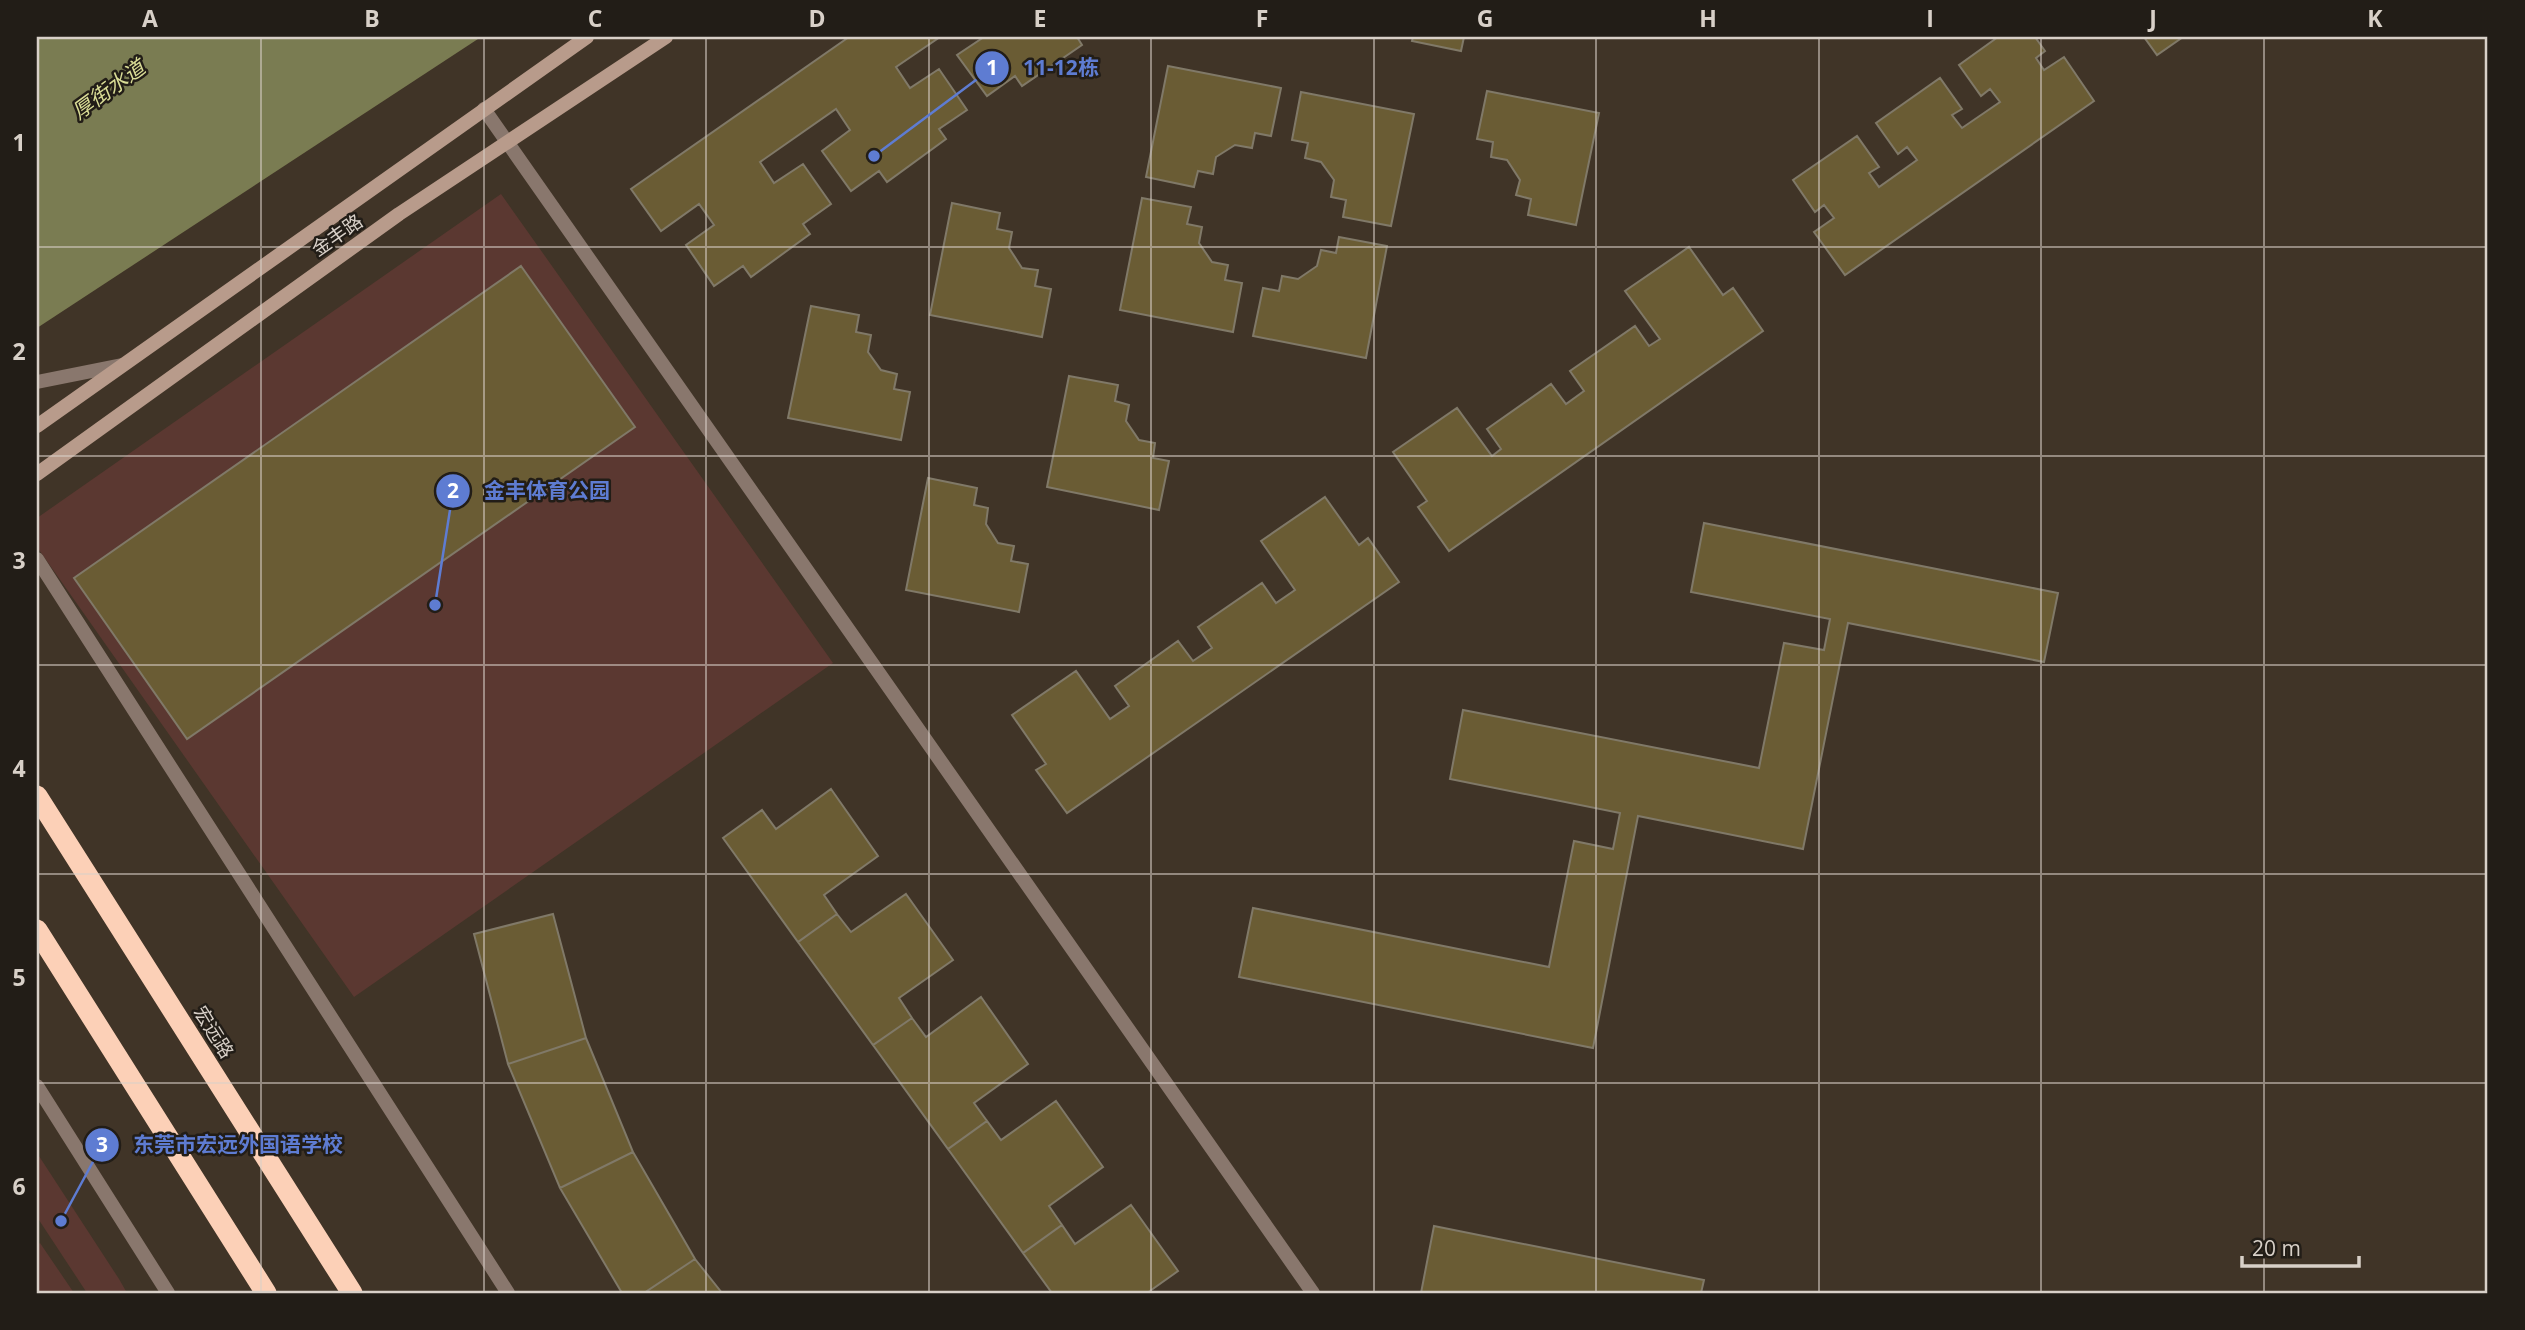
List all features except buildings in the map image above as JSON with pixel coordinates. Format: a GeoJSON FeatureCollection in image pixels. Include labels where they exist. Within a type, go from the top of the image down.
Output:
{"type":"FeatureCollection","features":[{"type":"Feature","properties":{"kind":"highway","name":"宏远路"},"geometry":{"type":"LineString","coordinates":[[37,796],[352,1293]]}},
{"type":"Feature","properties":{"kind":"highway"},"geometry":{"type":"LineString","coordinates":[[37,930],[266,1293]]}},
{"type":"Feature","properties":{"kind":"street","name":"金丰路"},"geometry":{"type":"LineString","coordinates":[[37,426],[587,37]]}},
{"type":"Feature","properties":{"kind":"street","name":"金丰路"},"geometry":{"type":"LineString","coordinates":[[37,474],[399,214],[666,37]]}},
{"type":"Feature","properties":{"kind":"street"},"geometry":{"type":"LineString","coordinates":[[484,109],[1313,1293]]}},
{"type":"Feature","properties":{"kind":"street"},"geometry":{"type":"LineString","coordinates":[[37,382],[124,365]]}},
{"type":"Feature","properties":{"kind":"street"},"geometry":{"type":"LineString","coordinates":[[37,558],[508,1293]]}},
{"type":"Feature","properties":{"kind":"street"},"geometry":{"type":"LineString","coordinates":[[37,1086],[168,1293]]}},
{"type":"Feature","properties":{"kind":"shaded area"},"geometry":{"type":"Polygon","coordinates":[[[501,194],[833,663],[354,997],[37,547],[37,518],[501,194]]]}},
{"type":"Feature","properties":{"kind":"shaded area"},"geometry":{"type":"Polygon","coordinates":[[[37,1153],[127,1293],[87,1293],[37,1217],[37,1153]]]}},
{"type":"Feature","properties":{"kind":"shaded area"},"geometry":{"type":"Polygon","coordinates":[[[40,1243],[74,1293],[37,1293],[37,1245],[40,1243]]]}},
{"type":"Feature","properties":{"kind":"water","name":"厚街水道"},"geometry":{"type":"Polygon","coordinates":[[[37,37],[481,37],[37,328],[37,37]]]}},
{"type":"Feature","properties":{"kind":"place","name":"11-12栋"},"geometry":{"type":"Point","coordinates":[874,156]}},
{"type":"Feature","properties":{"kind":"place","name":"金丰体育公园"},"geometry":{"type":"Point","coordinates":[435,605]}},
{"type":"Feature","properties":{"kind":"place","name":"东莞市宏远外国语学校"},"geometry":{"type":"Point","coordinates":[61,1221]}}]}
